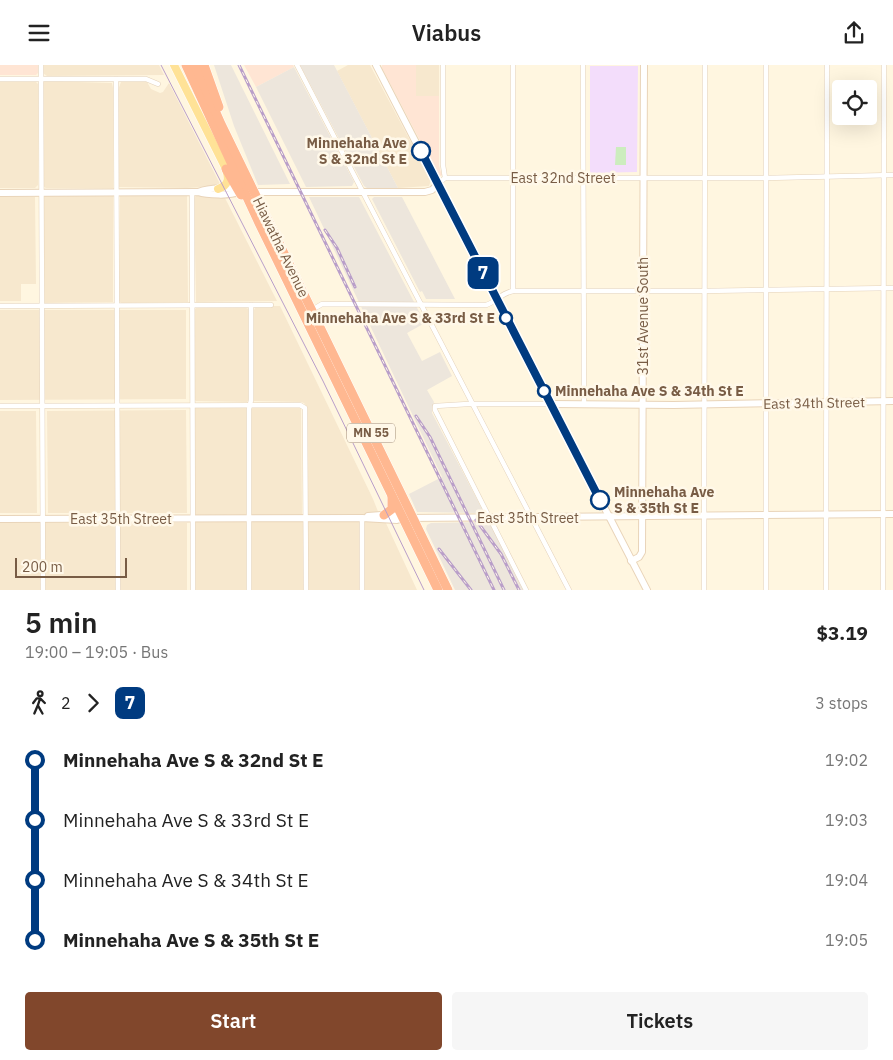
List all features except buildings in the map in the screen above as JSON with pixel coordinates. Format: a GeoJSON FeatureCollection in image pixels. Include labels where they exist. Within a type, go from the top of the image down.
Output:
{"type":"FeatureCollection","features":[{"type":"Feature","properties":{"kind":"highway","name":"Hiawatha Avenue"},"geometry":{"type":"LineString","coordinates":[[186,65],[196,78],[235,152],[246,192],[312,310],[407,517],[438,590]]}},
{"type":"Feature","properties":{"kind":"highway","name":"Hiawatha Avenue"},"geometry":{"type":"LineString","coordinates":[[195,65],[196,78],[259,223],[391,492],[448,590]]}},
{"type":"Feature","properties":{"kind":"highway"},"geometry":{"type":"LineString","coordinates":[[204,65],[235,152]]}},
{"type":"Feature","properties":{"kind":"highway"},"geometry":{"type":"LineString","coordinates":[[226,169],[246,192]]}},
{"type":"Feature","properties":{"kind":"highway"},"geometry":{"type":"LineString","coordinates":[[384,515],[392,509],[391,492]]}},
{"type":"Feature","properties":{"kind":"main road"},"geometry":{"type":"LineString","coordinates":[[174,65],[226,169],[228,181],[225,186],[218,189]]}},
{"type":"Feature","properties":{"kind":"street"},"geometry":{"type":"LineString","coordinates":[[41,65],[43,590]]}},
{"type":"Feature","properties":{"kind":"street"},"geometry":{"type":"LineString","coordinates":[[297,65],[569,590]]}},
{"type":"Feature","properties":{"kind":"street"},"geometry":{"type":"LineString","coordinates":[[376,65],[646,590]]}},
{"type":"Feature","properties":{"kind":"street"},"geometry":{"type":"LineString","coordinates":[[195,192],[204,194],[234,194],[246,192],[432,190],[445,178],[443,165],[443,65]]}},
{"type":"Feature","properties":{"kind":"street"},"geometry":{"type":"LineString","coordinates":[[513,65],[513,291]]}},
{"type":"Feature","properties":{"kind":"street"},"geometry":{"type":"LineString","coordinates":[[584,65],[584,404]]}},
{"type":"Feature","properties":{"kind":"street","name":"31st Avenue South"},"geometry":{"type":"LineString","coordinates":[[632,561],[642,553],[644,65]]}},
{"type":"Feature","properties":{"kind":"street"},"geometry":{"type":"LineString","coordinates":[[704,590],[705,65]]}},
{"type":"Feature","properties":{"kind":"street"},"geometry":{"type":"LineString","coordinates":[[766,65],[766,590]]}},
{"type":"Feature","properties":{"kind":"street"},"geometry":{"type":"LineString","coordinates":[[826,590],[827,65]]}},
{"type":"Feature","properties":{"kind":"street"},"geometry":{"type":"LineString","coordinates":[[884,65],[884,590]]}},
{"type":"Feature","properties":{"kind":"street"},"geometry":{"type":"LineString","coordinates":[[0,79],[149,79],[158,84]]}},
{"type":"Feature","properties":{"kind":"street"},"geometry":{"type":"LineString","coordinates":[[116,79],[118,590]]}},
{"type":"Feature","properties":{"kind":"street","name":"East 32nd Street"},"geometry":{"type":"LineString","coordinates":[[445,178],[766,178],[893,175]]}},
{"type":"Feature","properties":{"kind":"street"},"geometry":{"type":"LineString","coordinates":[[0,193],[195,192],[218,189],[235,189],[246,192]]}},
{"type":"Feature","properties":{"kind":"street"},"geometry":{"type":"LineString","coordinates":[[193,590],[192,305],[195,192]]}},
{"type":"Feature","properties":{"kind":"street"},"geometry":{"type":"LineString","coordinates":[[312,310],[322,304],[486,305],[513,291],[704,291],[893,288]]}},
{"type":"Feature","properties":{"kind":"street"},"geometry":{"type":"LineString","coordinates":[[0,305],[271,305]]}},
{"type":"Feature","properties":{"kind":"street"},"geometry":{"type":"LineString","coordinates":[[249,590],[251,305]]}},
{"type":"Feature","properties":{"kind":"street","name":"East 34th Street"},"geometry":{"type":"LineString","coordinates":[[489,518],[434,411],[435,406],[472,404],[644,405],[893,401]]}},
{"type":"Feature","properties":{"kind":"street"},"geometry":{"type":"LineString","coordinates":[[0,406],[300,405],[305,408],[306,590]]}},
{"type":"Feature","properties":{"kind":"street","name":"East 35th Street"},"geometry":{"type":"LineString","coordinates":[[362,518],[372,515],[395,514],[407,517],[489,518],[893,514]]}},
{"type":"Feature","properties":{"kind":"street","name":"East 35th Street"},"geometry":{"type":"LineString","coordinates":[[0,519],[362,518],[398,520],[407,517]]}},
{"type":"Feature","properties":{"kind":"street"},"geometry":{"type":"LineString","coordinates":[[362,518],[362,590]]}},
{"type":"Feature","properties":{"kind":"street"},"geometry":{"type":"LineString","coordinates":[[489,518],[526,590]]}},
{"type":"Feature","properties":{"kind":"shaded area"},"geometry":{"type":"Polygon","coordinates":[[[0,65],[38,65],[38,73],[36,75],[0,75],[0,65]]]}},
{"type":"Feature","properties":{"kind":"shaded area"},"geometry":{"type":"Polygon","coordinates":[[[43,65],[159,65],[164,75],[47,76],[43,73],[43,65]]]}},
{"type":"Feature","properties":{"kind":"shaded area"},"geometry":{"type":"Polygon","coordinates":[[[214,65],[231,65],[290,184],[258,185],[234,126],[214,65]]]}},
{"type":"Feature","properties":{"kind":"shaded area"},"geometry":{"type":"Polygon","coordinates":[[[244,65],[293,65],[294,67],[256,87],[244,65]]]}},
{"type":"Feature","properties":{"kind":"shaded area"},"geometry":{"type":"Polygon","coordinates":[[[300,65],[334,65],[398,188],[367,188],[364,186],[300,65]]]}},
{"type":"Feature","properties":{"kind":"shaded area"},"geometry":{"type":"Polygon","coordinates":[[[348,65],[370,65],[431,180],[429,186],[398,188],[337,71],[348,65]]]}},
{"type":"Feature","properties":{"kind":"shaded area"},"geometry":{"type":"Polygon","coordinates":[[[382,65],[416,65],[416,96],[439,96],[439,166],[442,175],[440,176],[437,173],[382,65]]]}},
{"type":"Feature","properties":{"kind":"shaded area"},"geometry":{"type":"Polygon","coordinates":[[[416,65],[439,65],[439,96],[416,96],[416,65]]]}},
{"type":"Feature","properties":{"kind":"shaded area"},"geometry":{"type":"Polygon","coordinates":[[[590,66],[638,66],[637,172],[590,173],[590,66]]]}},
{"type":"Feature","properties":{"kind":"shaded area"},"geometry":{"type":"Polygon","coordinates":[[[294,67],[354,182],[352,186],[306,187],[256,87],[294,67]]]}},
{"type":"Feature","properties":{"kind":"shaded area"},"geometry":{"type":"Polygon","coordinates":[[[0,82],[36,82],[38,84],[38,185],[35,188],[0,188],[0,82]]]}},
{"type":"Feature","properties":{"kind":"shaded area"},"geometry":{"type":"Polygon","coordinates":[[[43,82],[112,83],[113,188],[46,188],[43,186],[43,82]]]}},
{"type":"Feature","properties":{"kind":"shaded area"},"geometry":{"type":"Polygon","coordinates":[[[121,82],[147,82],[151,89],[160,93],[163,92],[169,83],[221,186],[187,188],[119,187],[118,90],[121,82]]]}},
{"type":"Feature","properties":{"kind":"shaded area"},"geometry":{"type":"Polygon","coordinates":[[[46,195],[113,195],[113,302],[45,303],[43,198],[46,195]]]}},
{"type":"Feature","properties":{"kind":"shaded area"},"geometry":{"type":"Polygon","coordinates":[[[120,195],[187,196],[188,302],[121,303],[119,301],[120,195]]]}},
{"type":"Feature","properties":{"kind":"shaded area"},"geometry":{"type":"Polygon","coordinates":[[[196,196],[224,196],[277,301],[196,302],[194,198],[196,196]]]}},
{"type":"Feature","properties":{"kind":"shaded area"},"geometry":{"type":"Polygon","coordinates":[[[0,197],[35,197],[36,284],[21,284],[21,301],[0,301],[0,197]]]}},
{"type":"Feature","properties":{"kind":"shaded area"},"geometry":{"type":"Polygon","coordinates":[[[309,197],[359,197],[425,323],[407,333],[422,361],[440,352],[452,376],[427,390],[434,402],[432,413],[483,511],[482,513],[417,512],[409,494],[442,477],[309,197]]]}},
{"type":"Feature","properties":{"kind":"shaded area"},"geometry":{"type":"Polygon","coordinates":[[[374,197],[402,197],[455,299],[426,299],[422,291],[420,292],[372,199],[374,197]]]}},
{"type":"Feature","properties":{"kind":"shaded area"},"geometry":{"type":"Polygon","coordinates":[[[256,306],[280,306],[379,514],[309,515],[307,513],[307,407],[301,402],[254,401],[254,310],[256,306]]]}},
{"type":"Feature","properties":{"kind":"shaded area"},"geometry":{"type":"Polygon","coordinates":[[[197,307],[249,309],[249,399],[247,402],[195,400],[194,310],[197,307]]]}},
{"type":"Feature","properties":{"kind":"shaded area"},"geometry":{"type":"Polygon","coordinates":[[[0,310],[186,310],[186,399],[0,400],[0,310]]]}},
{"type":"Feature","properties":{"kind":"shaded area"},"geometry":{"type":"Polygon","coordinates":[[[192,405],[301,408],[301,515],[385,521],[417,590],[193,590],[192,405]]]}},
{"type":"Feature","properties":{"kind":"shaded area"},"geometry":{"type":"Polygon","coordinates":[[[186,410],[187,513],[48,513],[47,411],[186,410]]]}},
{"type":"Feature","properties":{"kind":"shaded area"},"geometry":{"type":"Polygon","coordinates":[[[0,411],[36,411],[37,513],[0,513],[0,411]]]}},
{"type":"Feature","properties":{"kind":"shaded area"},"geometry":{"type":"Polygon","coordinates":[[[489,522],[524,590],[455,590],[426,529],[427,525],[431,523],[489,522]]]}},
{"type":"Feature","properties":{"kind":"shaded area"},"geometry":{"type":"Polygon","coordinates":[[[0,523],[187,523],[187,590],[0,590],[0,523]]]}},
{"type":"Feature","properties":{"kind":"green space"},"geometry":{"type":"Polygon","coordinates":[[[616,147],[626,147],[626,165],[615,165],[616,147]]]}},
{"type":"Feature","properties":{"kind":"tram line"},"geometry":{"type":"LineString","coordinates":[[161,65],[323,381],[424,590]]}},
{"type":"Feature","properties":{"kind":"railway"},"geometry":{"type":"LineString","coordinates":[[239,65],[494,590]]}},
{"type":"Feature","properties":{"kind":"railway"},"geometry":{"type":"LineString","coordinates":[[325,230],[337,248],[355,287]]}},
{"type":"Feature","properties":{"kind":"railway"},"geometry":{"type":"LineString","coordinates":[[416,416],[430,437],[504,590]]}},
{"type":"Feature","properties":{"kind":"railway"},"geometry":{"type":"LineString","coordinates":[[476,520],[501,554],[519,590]]}},
{"type":"Feature","properties":{"kind":"railway"},"geometry":{"type":"LineString","coordinates":[[439,549],[471,590]]}},
{"type":"Feature","properties":{"kind":"bus line","name":"7"},"geometry":{"type":"LineString","coordinates":[[421,151],[600,500]]}},
{"type":"Feature","properties":{"kind":"place","name":"Minnehaha Ave S & 32nd St E"},"geometry":{"type":"Point","coordinates":[421,151]}},
{"type":"Feature","properties":{"kind":"place","name":"Minnehaha Ave S & 33rd St E"},"geometry":{"type":"Point","coordinates":[506,318]}},
{"type":"Feature","properties":{"kind":"place","name":"Minnehaha Ave S & 34th St E"},"geometry":{"type":"Point","coordinates":[544,391]}},
{"type":"Feature","properties":{"kind":"place","name":"Minnehaha Ave S & 35th St E"},"geometry":{"type":"Point","coordinates":[600,500]}}]}
